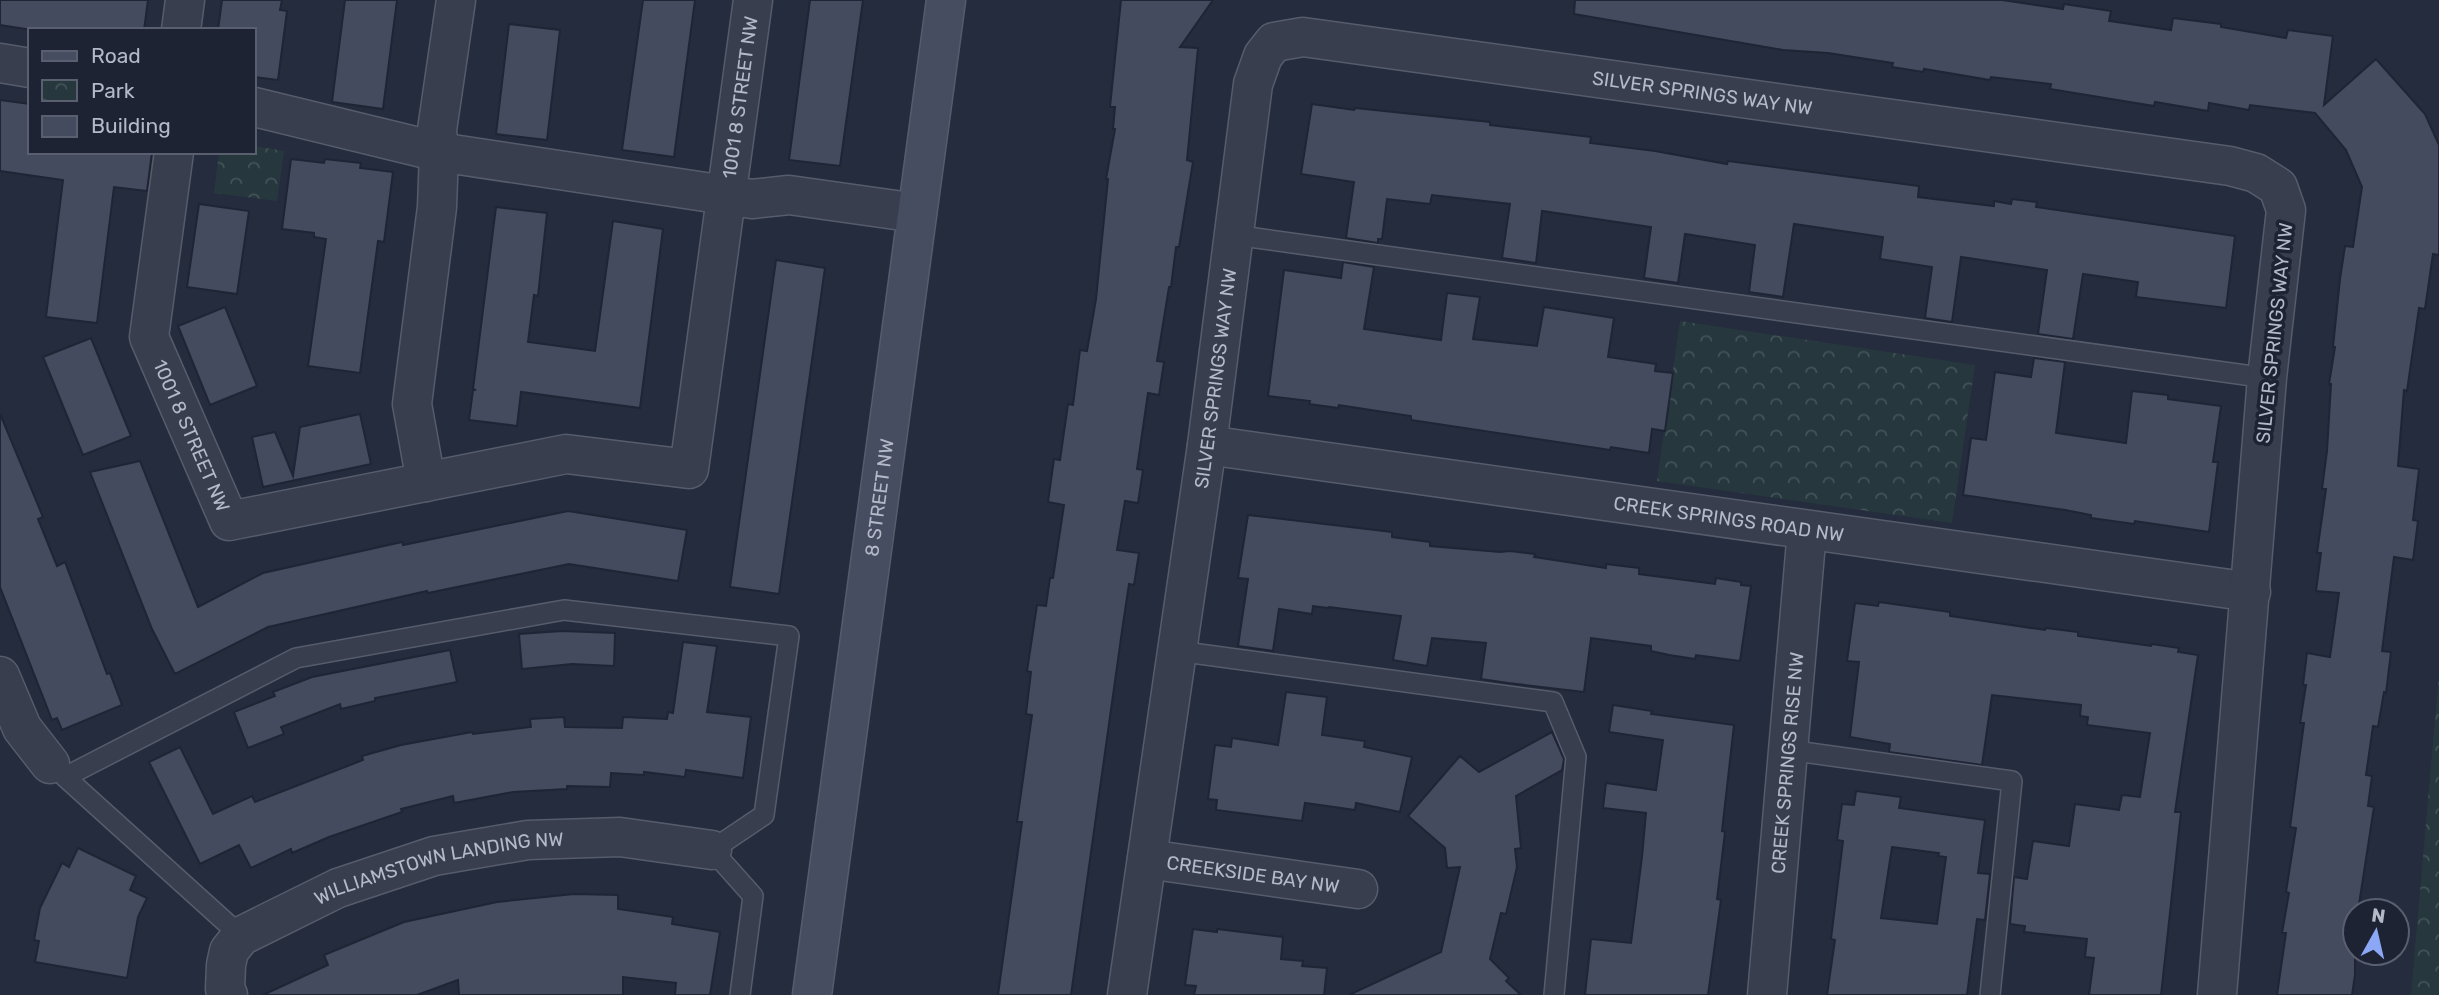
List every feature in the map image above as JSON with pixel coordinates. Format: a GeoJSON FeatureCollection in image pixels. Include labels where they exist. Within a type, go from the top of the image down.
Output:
{"type":"FeatureCollection","features":[{"type":"Feature","properties":{"kind":"street"},"geometry":{"type":"LineString","coordinates":[[181,28],[185,0]]}},
{"type":"Feature","properties":{"kind":"street"},"geometry":{"type":"LineString","coordinates":[[426,482],[412,404],[437,207],[437,130],[456,0]]}},
{"type":"Feature","properties":{"kind":"street","name":"1001 8 STREET NW"},"geometry":{"type":"LineString","coordinates":[[174,154],[149,337],[229,521],[566,454],[690,469],[740,198],[753,0]]}},
{"type":"Feature","properties":{"kind":"street","name":"8 STREET NW"},"geometry":{"type":"LineString","coordinates":[[812,995],[946,0]]}},
{"type":"Feature","properties":{"kind":"street","name":"SILVER SPRINGS WAY NW"},"geometry":{"type":"LineString","coordinates":[[1127,995],[1207,445],[1253,84],[1263,56],[1274,42],[1303,37],[1326,38],[2230,166],[2256,173],[2278,187],[2286,210],[2267,378],[2217,995]]}},
{"type":"Feature","properties":{"kind":"street"},"geometry":{"type":"LineString","coordinates":[[0,63],[28,68]]}},
{"type":"Feature","properties":{"kind":"street","name":"1001 8 STREET NW"},"geometry":{"type":"LineString","coordinates":[[256,107],[439,152],[740,198],[787,215],[916,224]]}},
{"type":"Feature","properties":{"kind":"street","name":"CREEK SPRINGS ROAD NW"},"geometry":{"type":"LineString","coordinates":[[1207,445],[2251,593]]}},
{"type":"Feature","properties":{"kind":"street","name":"CREEK SPRINGS RISE NW"},"geometry":{"type":"LineString","coordinates":[[1767,995],[1807,530]]}},
{"type":"Feature","properties":{"kind":"street"},"geometry":{"type":"LineString","coordinates":[[0,676],[22,728],[58,771]]}},
{"type":"Feature","properties":{"kind":"street","name":"WILLIAMSTOWN LANDING NW"},"geometry":{"type":"LineString","coordinates":[[241,936],[338,888],[434,856],[528,840],[620,837],[712,850]]}},
{"type":"Feature","properties":{"kind":"street","name":"CREEKSIDE BAY NW"},"geometry":{"type":"LineString","coordinates":[[1147,859],[1358,888]]}},
{"type":"Feature","properties":{"kind":"street"},"geometry":{"type":"LineString","coordinates":[[228,995],[225,989],[229,951],[241,936]]}},
{"type":"Feature","properties":{"kind":"lane"},"geometry":{"type":"LineString","coordinates":[[1234,235],[2267,378]]}},
{"type":"Feature","properties":{"kind":"lane"},"geometry":{"type":"LineString","coordinates":[[241,936],[58,771],[296,658],[565,610],[789,636],[764,815],[712,850],[753,896],[740,995]]}},
{"type":"Feature","properties":{"kind":"lane"},"geometry":{"type":"LineString","coordinates":[[1177,651],[1553,702],[1576,757],[1554,995]]}},
{"type":"Feature","properties":{"kind":"lane"},"geometry":{"type":"LineString","coordinates":[[1788,750],[2012,781],[1990,995]]}},
{"type":"Feature","properties":{"kind":"green space"},"geometry":{"type":"Polygon","coordinates":[[[256,146],[284,151],[277,201],[214,193],[219,154],[256,154],[256,146]]]}},
{"type":"Feature","properties":{"kind":"green space"},"geometry":{"type":"Polygon","coordinates":[[[1680,321],[1975,365],[1952,523],[1657,481],[1680,321]]]}},
{"type":"Feature","properties":{"kind":"green space"},"geometry":{"type":"Polygon","coordinates":[[[2439,674],[2439,995],[2411,995],[2439,674]]]}},
{"type":"Feature","properties":{"kind":"building"},"geometry":{"type":"Polygon","coordinates":[[[0,0],[148,0],[144,28],[28,29],[0,25],[0,0]]]}},
{"type":"Feature","properties":{"kind":"building"},"geometry":{"type":"Polygon","coordinates":[[[222,0],[282,0],[280,10],[287,11],[278,80],[256,77],[256,28],[218,28],[222,0]]]}},
{"type":"Feature","properties":{"kind":"building"},"geometry":{"type":"Polygon","coordinates":[[[345,0],[397,0],[383,109],[332,102],[345,0]]]}},
{"type":"Feature","properties":{"kind":"building"},"geometry":{"type":"Polygon","coordinates":[[[643,0],[695,0],[674,157],[622,150],[643,0]]]}},
{"type":"Feature","properties":{"kind":"building"},"geometry":{"type":"Polygon","coordinates":[[[810,0],[863,0],[840,166],[789,160],[810,0]]]}},
{"type":"Feature","properties":{"kind":"building"},"geometry":{"type":"Polygon","coordinates":[[[1121,0],[1213,0],[1180,47],[1198,48],[1187,160],[1193,162],[1157,361],[1164,362],[1159,395],[1148,393],[1137,469],[1143,470],[1138,503],[1125,501],[1117,550],[1139,553],[1134,585],[1129,584],[1071,995],[998,995],[1022,822],[1017,822],[1032,715],[1026,714],[1031,672],[1027,671],[1037,605],[1046,606],[1050,578],[1053,578],[1064,505],[1048,502],[1054,459],[1060,460],[1068,404],[1073,405],[1080,350],[1087,351],[1096,299],[1106,179],[1115,129],[1115,107],[1110,107],[1121,0]]]}},
{"type":"Feature","properties":{"kind":"building"},"geometry":{"type":"Polygon","coordinates":[[[1575,0],[2002,0],[2063,9],[2064,4],[2111,11],[2109,21],[2171,30],[2173,18],[2221,24],[2221,27],[2286,38],[2288,30],[2333,36],[2324,105],[2376,59],[2425,114],[2439,145],[2439,255],[2433,254],[2425,309],[2419,308],[2407,391],[2404,390],[2398,466],[2419,469],[2413,520],[2418,521],[2413,560],[2394,557],[2382,651],[2391,652],[2386,693],[2384,692],[2378,727],[2373,726],[2366,775],[2372,776],[2368,806],[2374,807],[2360,897],[2341,897],[2341,967],[2355,967],[2352,995],[2277,995],[2286,933],[2282,933],[2289,893],[2286,892],[2296,828],[2290,827],[2304,723],[2300,723],[2306,685],[2303,685],[2307,653],[2330,657],[2339,593],[2316,591],[2321,553],[2317,553],[2326,489],[2322,489],[2327,451],[2329,384],[2335,347],[2340,279],[2345,246],[2353,247],[2362,187],[2346,150],[2315,113],[2250,105],[2249,110],[2209,103],[2208,111],[2155,102],[2154,106],[2050,89],[2051,84],[1991,77],[1990,80],[1924,69],[1923,72],[1892,67],[1893,63],[1828,53],[1783,50],[1574,14],[1575,0]]]}},
{"type":"Feature","properties":{"kind":"building"},"geometry":{"type":"Polygon","coordinates":[[[509,24],[560,30],[547,140],[496,134],[509,24]]]}},
{"type":"Feature","properties":{"kind":"building"},"geometry":{"type":"Polygon","coordinates":[[[0,100],[28,104],[28,154],[152,154],[147,191],[114,187],[97,323],[46,317],[63,180],[0,171],[0,100]]]}},
{"type":"Feature","properties":{"kind":"building"},"geometry":{"type":"Polygon","coordinates":[[[1312,104],[1490,122],[1490,125],[1591,137],[1590,143],[1727,164],[1728,161],[1919,186],[1918,197],[1994,206],[1994,201],[2011,204],[2012,199],[2037,202],[2036,207],[2235,236],[2226,308],[2136,297],[2138,282],[2083,274],[2073,339],[2038,334],[2047,270],[1961,257],[1952,322],[1925,318],[1932,267],[1880,259],[1883,237],[1794,224],[1783,297],[1749,292],[1755,245],[1685,234],[1678,283],[1644,278],[1651,227],[1542,211],[1536,263],[1502,258],[1510,204],[1432,195],[1430,204],[1387,199],[1382,239],[1378,239],[1378,243],[1346,238],[1354,182],[1301,174],[1312,104]]]}},
{"type":"Feature","properties":{"kind":"building"},"geometry":{"type":"Polygon","coordinates":[[[291,159],[324,163],[325,159],[361,163],[360,168],[393,172],[384,242],[378,241],[360,373],[308,366],[326,239],[314,237],[314,233],[282,229],[291,159]]]}},
{"type":"Feature","properties":{"kind":"building"},"geometry":{"type":"Polygon","coordinates":[[[199,204],[249,211],[237,294],[187,287],[199,204]]]}},
{"type":"Feature","properties":{"kind":"building"},"geometry":{"type":"Polygon","coordinates":[[[496,207],[547,213],[538,296],[534,295],[528,342],[595,351],[613,221],[663,229],[640,408],[521,392],[517,426],[469,420],[473,390],[476,390],[473,389],[496,207]]]}},
{"type":"Feature","properties":{"kind":"building"},"geometry":{"type":"Polygon","coordinates":[[[776,260],[825,268],[779,594],[730,587],[776,260]]]}},
{"type":"Feature","properties":{"kind":"building"},"geometry":{"type":"Polygon","coordinates":[[[1343,262],[1374,267],[1364,329],[1441,340],[1447,293],[1480,297],[1473,339],[1537,346],[1544,307],[1614,318],[1608,357],[1656,364],[1655,371],[1673,373],[1665,431],[1652,429],[1649,453],[1611,447],[1610,450],[1411,420],[1411,416],[1339,405],[1338,408],[1309,404],[1310,401],[1268,396],[1284,270],[1341,278],[1343,262]]]}},
{"type":"Feature","properties":{"kind":"building"},"geometry":{"type":"Polygon","coordinates":[[[225,307],[257,386],[210,405],[178,326],[225,307]]]}},
{"type":"Feature","properties":{"kind":"building"},"geometry":{"type":"Polygon","coordinates":[[[91,338],[131,436],[83,455],[43,357],[91,338]]]}},
{"type":"Feature","properties":{"kind":"building"},"geometry":{"type":"Polygon","coordinates":[[[2034,358],[2065,362],[2056,433],[2126,443],[2132,391],[2221,406],[2213,462],[2218,462],[2209,532],[2135,521],[2134,524],[2091,518],[2091,515],[2065,510],[1963,495],[1971,438],[1986,440],[1995,372],[2031,377],[2034,358]]]}},
{"type":"Feature","properties":{"kind":"building"},"geometry":{"type":"Polygon","coordinates":[[[0,414],[43,517],[38,519],[57,566],[65,562],[107,674],[110,673],[122,705],[62,730],[57,718],[52,720],[0,587],[0,414]]]}},
{"type":"Feature","properties":{"kind":"building"},"geometry":{"type":"Polygon","coordinates":[[[360,414],[371,464],[263,487],[252,437],[275,432],[293,476],[300,427],[360,414]]]}},
{"type":"Feature","properties":{"kind":"building"},"geometry":{"type":"Polygon","coordinates":[[[140,461],[198,607],[263,573],[402,542],[403,545],[568,511],[687,530],[678,581],[569,564],[428,593],[427,591],[268,627],[175,674],[152,629],[90,472],[140,461]]]}},
{"type":"Feature","properties":{"kind":"building"},"geometry":{"type":"Polygon","coordinates":[[[1248,515],[1392,532],[1392,537],[1430,542],[1430,546],[1535,554],[1534,557],[1606,568],[1606,564],[1639,568],[1639,574],[1715,584],[1716,578],[1741,582],[1741,585],[1751,586],[1740,661],[1696,655],[1695,659],[1669,655],[1651,651],[1651,646],[1591,638],[1584,692],[1508,683],[1481,679],[1486,643],[1432,638],[1427,666],[1393,660],[1401,616],[1313,606],[1312,614],[1279,609],[1273,651],[1238,646],[1248,579],[1238,578],[1248,515]]]}},
{"type":"Feature","properties":{"kind":"building"},"geometry":{"type":"Polygon","coordinates":[[[1879,602],[1950,612],[1950,616],[2045,630],[2078,632],[2078,636],[2179,648],[2178,652],[2198,655],[2175,812],[2181,812],[2161,995],[2089,995],[2094,958],[2085,957],[2087,939],[2024,932],[2025,926],[2010,924],[2014,877],[2027,879],[2033,841],[2069,846],[2075,804],[2119,810],[2122,795],[2140,797],[2150,733],[2087,725],[2088,717],[2080,716],[2081,705],[1992,695],[1982,765],[1889,752],[1890,744],[1850,737],[1859,662],[1847,661],[1855,603],[1878,606],[1879,602]]]}},
{"type":"Feature","properties":{"kind":"building"},"geometry":{"type":"Polygon","coordinates":[[[562,631],[615,633],[614,666],[572,664],[522,669],[519,634],[562,631]]]}},
{"type":"Feature","properties":{"kind":"building"},"geometry":{"type":"Polygon","coordinates":[[[683,642],[717,646],[707,712],[751,717],[743,778],[686,770],[685,777],[644,772],[644,775],[611,773],[610,787],[567,786],[567,789],[513,792],[454,803],[453,796],[401,809],[402,812],[292,853],[291,849],[251,868],[239,845],[200,864],[149,762],[180,747],[213,814],[252,796],[255,802],[363,760],[362,756],[401,745],[472,732],[531,727],[530,719],[564,717],[565,727],[622,728],[623,717],[667,719],[668,712],[673,713],[683,642]]]}},
{"type":"Feature","properties":{"kind":"building"},"geometry":{"type":"Polygon","coordinates":[[[450,650],[457,682],[375,698],[375,701],[341,709],[340,704],[281,727],[284,734],[248,748],[234,712],[275,696],[273,692],[312,677],[450,650]]]}},
{"type":"Feature","properties":{"kind":"building"},"geometry":{"type":"Polygon","coordinates":[[[1286,692],[1327,697],[1322,735],[1365,741],[1364,747],[1412,757],[1400,812],[1356,803],[1355,810],[1305,803],[1302,821],[1216,810],[1217,800],[1208,799],[1215,745],[1231,747],[1232,738],[1278,745],[1286,692]]]}},
{"type":"Feature","properties":{"kind":"building"},"geometry":{"type":"Polygon","coordinates":[[[1613,705],[1652,711],[1651,714],[1734,725],[1722,831],[1725,832],[1717,899],[1721,900],[1708,995],[1585,995],[1591,939],[1631,943],[1642,857],[1646,813],[1603,808],[1606,783],[1656,790],[1663,740],[1609,732],[1613,705]]]}},
{"type":"Feature","properties":{"kind":"building"},"geometry":{"type":"Polygon","coordinates":[[[1552,732],[1564,759],[1562,770],[1516,796],[1521,848],[1515,849],[1517,867],[1506,914],[1501,913],[1490,959],[1509,978],[1506,981],[1521,995],[1349,995],[1441,952],[1460,867],[1447,868],[1445,848],[1408,816],[1460,756],[1479,772],[1552,732]]]}},
{"type":"Feature","properties":{"kind":"building"},"geometry":{"type":"Polygon","coordinates":[[[1856,791],[1901,797],[1899,808],[1985,820],[1978,873],[1990,874],[1985,920],[1977,919],[1967,995],[1827,995],[1835,940],[1831,939],[1843,841],[1837,840],[1842,804],[1854,805],[1856,791]],[[1892,847],[1881,918],[1937,924],[1946,857],[1938,856],[1939,853],[1892,847]]]}},
{"type":"Feature","properties":{"kind":"building"},"geometry":{"type":"Polygon","coordinates":[[[78,848],[136,876],[130,890],[147,898],[138,917],[127,978],[35,962],[39,941],[34,940],[40,908],[62,863],[69,867],[78,848]]]}},
{"type":"Feature","properties":{"kind":"building"},"geometry":{"type":"Polygon","coordinates":[[[574,894],[618,895],[618,909],[673,917],[672,924],[720,932],[710,995],[675,995],[676,983],[623,977],[623,995],[459,995],[458,980],[417,995],[263,995],[328,965],[324,955],[404,922],[497,902],[574,894]]]}},
{"type":"Feature","properties":{"kind":"building"},"geometry":{"type":"Polygon","coordinates":[[[1193,929],[1217,932],[1217,929],[1283,937],[1281,959],[1303,961],[1302,966],[1327,968],[1324,995],[1194,995],[1196,986],[1185,985],[1193,929]]]}}]}
